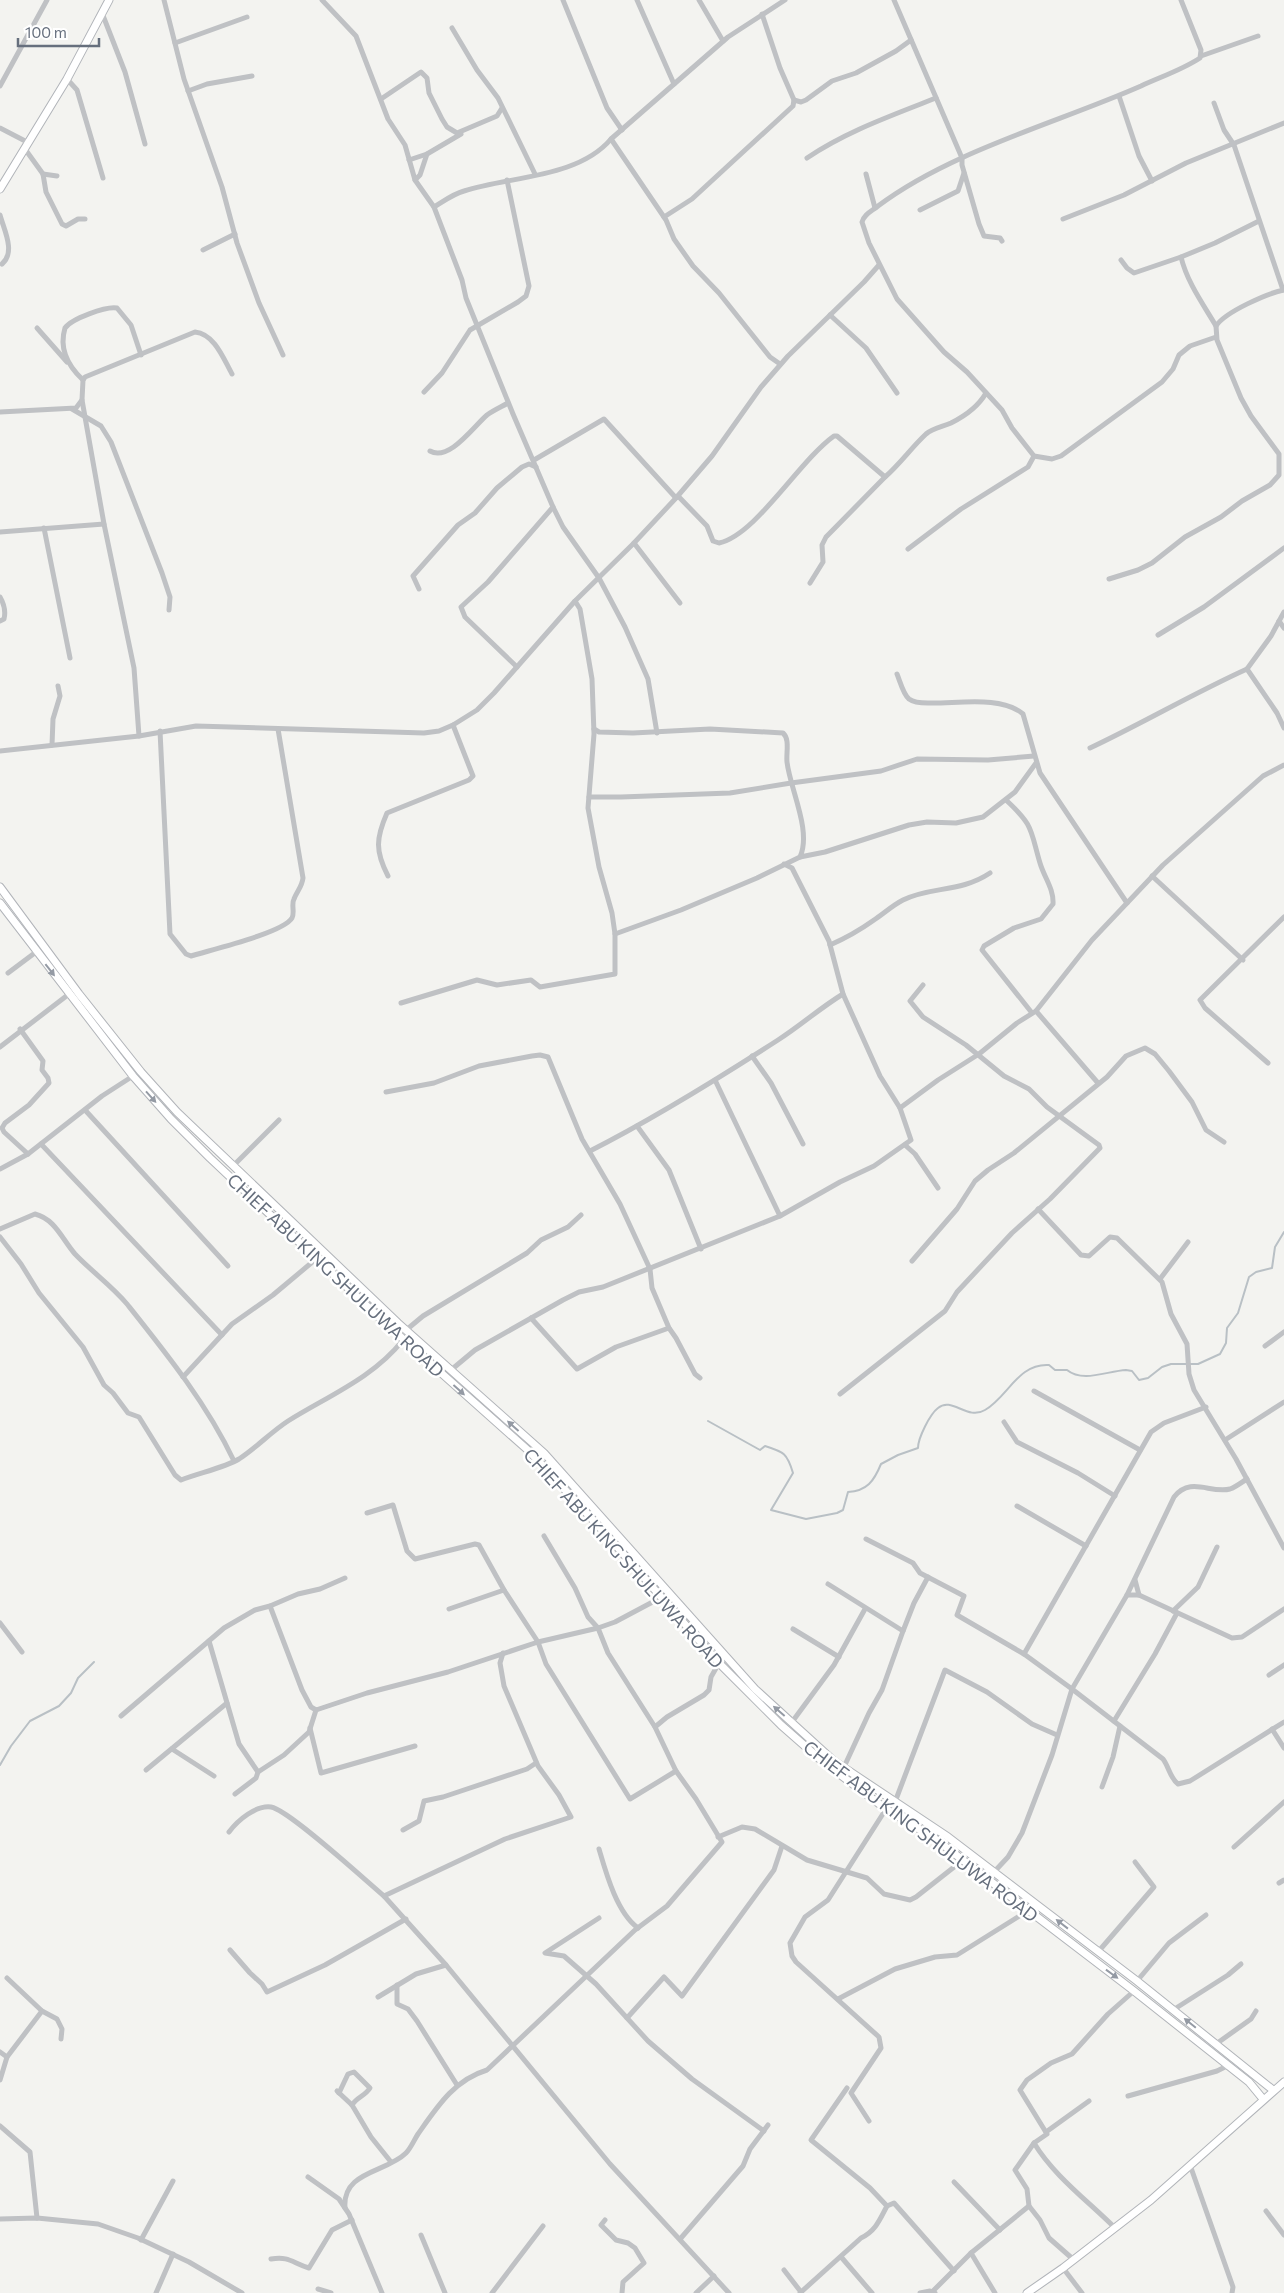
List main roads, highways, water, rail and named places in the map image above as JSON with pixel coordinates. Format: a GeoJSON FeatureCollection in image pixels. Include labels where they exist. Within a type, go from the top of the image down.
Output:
{"type":"FeatureCollection","features":[{"type":"Feature","properties":{"kind":"waterway"},"geometry":{"type":"LineString","coordinates":[[708,1421],[760,1450],[765,1446],[777,1450],[787,1457],[793,1473],[771,1510],[806,1519],[837,1513],[843,1510],[848,1492],[860,1490],[869,1484],[881,1464],[898,1455],[918,1448],[925,1426],[938,1408],[943,1405],[949,1405],[972,1413],[978,1413],[993,1404],[1029,1369],[1049,1365],[1055,1370],[1067,1370],[1080,1376],[1126,1370],[1132,1371],[1139,1380],[1148,1378],[1162,1367],[1171,1364],[1198,1364],[1220,1354],[1226,1343],[1227,1328],[1238,1313],[1249,1277],[1256,1272],[1272,1268],[1275,1247],[1284,1232]]}},
{"type":"Feature","properties":{"kind":"waterway"},"geometry":{"type":"LineString","coordinates":[[0,1765],[11,1746],[30,1721],[59,1706],[71,1693],[78,1678],[94,1662]]}}]}
